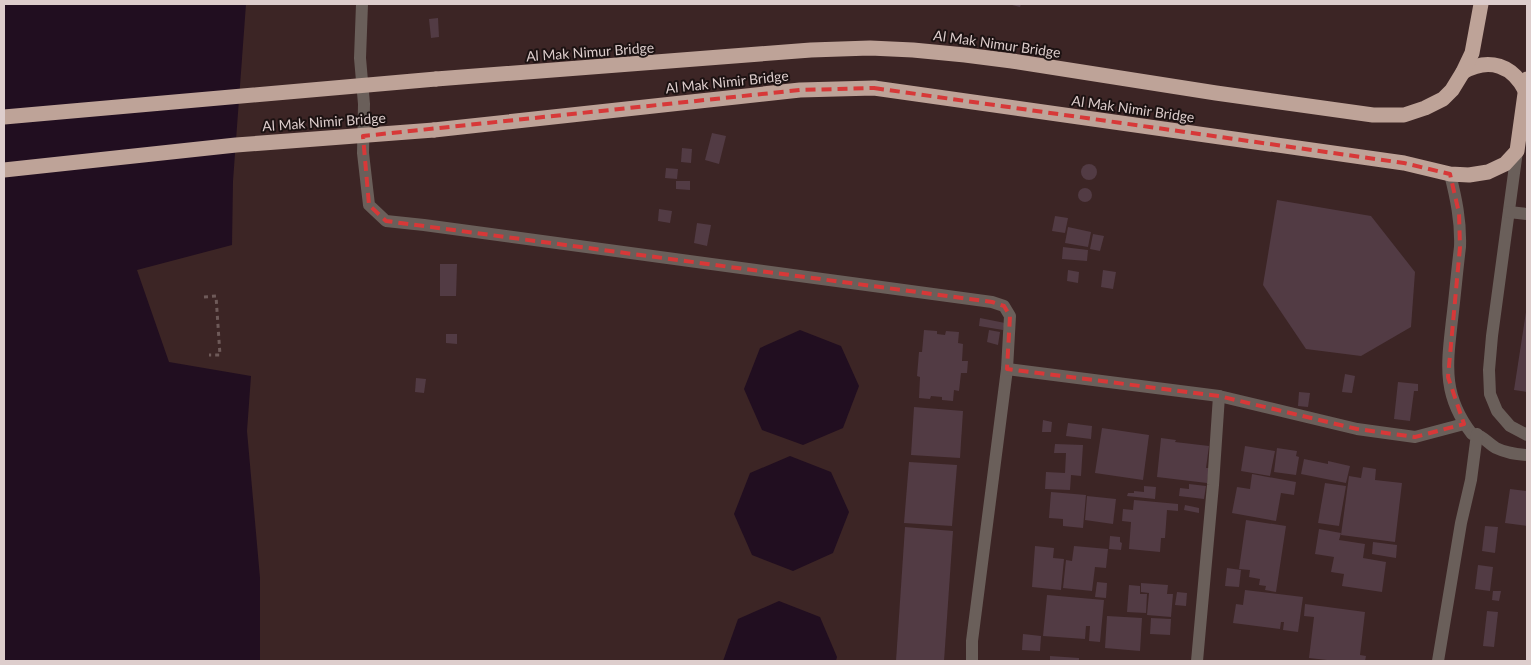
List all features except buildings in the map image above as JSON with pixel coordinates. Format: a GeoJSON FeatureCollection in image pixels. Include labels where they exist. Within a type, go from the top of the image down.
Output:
{"type":"FeatureCollection","features":[{"type":"Feature","properties":{"kind":"highway","name":"Al Mak Nimur Bridge"},"geometry":{"type":"LineString","coordinates":[[4,118],[436,79],[811,50],[870,48],[912,50],[1012,61],[1373,116],[1404,115],[1426,108],[1442,100],[1452,90],[1472,53],[1481,4]]}},
{"type":"Feature","properties":{"kind":"highway"},"geometry":{"type":"LineString","coordinates":[[1463,72],[1480,65],[1500,66],[1526,85],[1517,151]]}},
{"type":"Feature","properties":{"kind":"highway","name":"Al Mak Nimir Bridge"},"geometry":{"type":"LineString","coordinates":[[4,170],[236,146],[434,130],[800,90],[874,88],[1404,163],[1450,174],[1469,175],[1488,172],[1505,164],[1517,151]]}},
{"type":"Feature","properties":{"kind":"street"},"geometry":{"type":"LineString","coordinates":[[362,4],[360,58],[364,104],[363,153],[369,205],[386,221],[992,302],[1004,306],[1010,316],[1007,369],[972,641],[972,661]]}},
{"type":"Feature","properties":{"kind":"street"},"geometry":{"type":"LineString","coordinates":[[1517,151],[1489,370],[1490,394],[1497,411],[1510,426],[1527,435]]}},
{"type":"Feature","properties":{"kind":"street"},"geometry":{"type":"LineString","coordinates":[[1450,174],[1459,213],[1460,247],[1448,356],[1448,377],[1451,394],[1456,410],[1472,434],[1477,434],[1494,447],[1509,453],[1527,455]]}},
{"type":"Feature","properties":{"kind":"street"},"geometry":{"type":"LineString","coordinates":[[1509,212],[1527,214]]}},
{"type":"Feature","properties":{"kind":"street"},"geometry":{"type":"LineString","coordinates":[[1007,369],[1219,396],[1357,429],[1415,438],[1464,424]]}},
{"type":"Feature","properties":{"kind":"street"},"geometry":{"type":"LineString","coordinates":[[1197,661],[1219,396]]}},
{"type":"Feature","properties":{"kind":"street"},"geometry":{"type":"LineString","coordinates":[[1438,661],[1460,523],[1471,480],[1477,434]]}},
{"type":"Feature","properties":{"kind":"path"},"geometry":{"type":"LineString","coordinates":[[204,297],[216,296],[220,347],[220,354],[208,355]]}},
{"type":"Feature","properties":{"kind":"highlighted area"},"geometry":{"type":"Polygon","coordinates":[[[874,88],[1404,163],[1450,174],[1459,213],[1460,247],[1448,377],[1464,424],[1415,437],[1357,429],[1219,396],[1007,369],[1010,316],[1004,306],[992,302],[386,221],[369,205],[363,136],[800,90],[874,88]]]}},
{"type":"Feature","properties":{"kind":"shaded area"},"geometry":{"type":"Polygon","coordinates":[[[4,4],[246,4],[233,181],[232,245],[137,270],[169,362],[251,376],[247,431],[260,578],[260,661],[4,661],[4,4]]]}},
{"type":"Feature","properties":{"kind":"shaded area"},"geometry":{"type":"Polygon","coordinates":[[[800,330],[841,346],[859,386],[843,428],[803,445],[762,430],[744,389],[760,348],[800,330]]]}},
{"type":"Feature","properties":{"kind":"shaded area"},"geometry":{"type":"Polygon","coordinates":[[[790,456],[831,472],[849,512],[833,553],[793,571],[752,555],[734,514],[750,473],[790,456]]]}},
{"type":"Feature","properties":{"kind":"shaded area"},"geometry":{"type":"Polygon","coordinates":[[[779,601],[820,617],[837,657],[836,661],[723,661],[738,619],[779,601]]]}}]}
